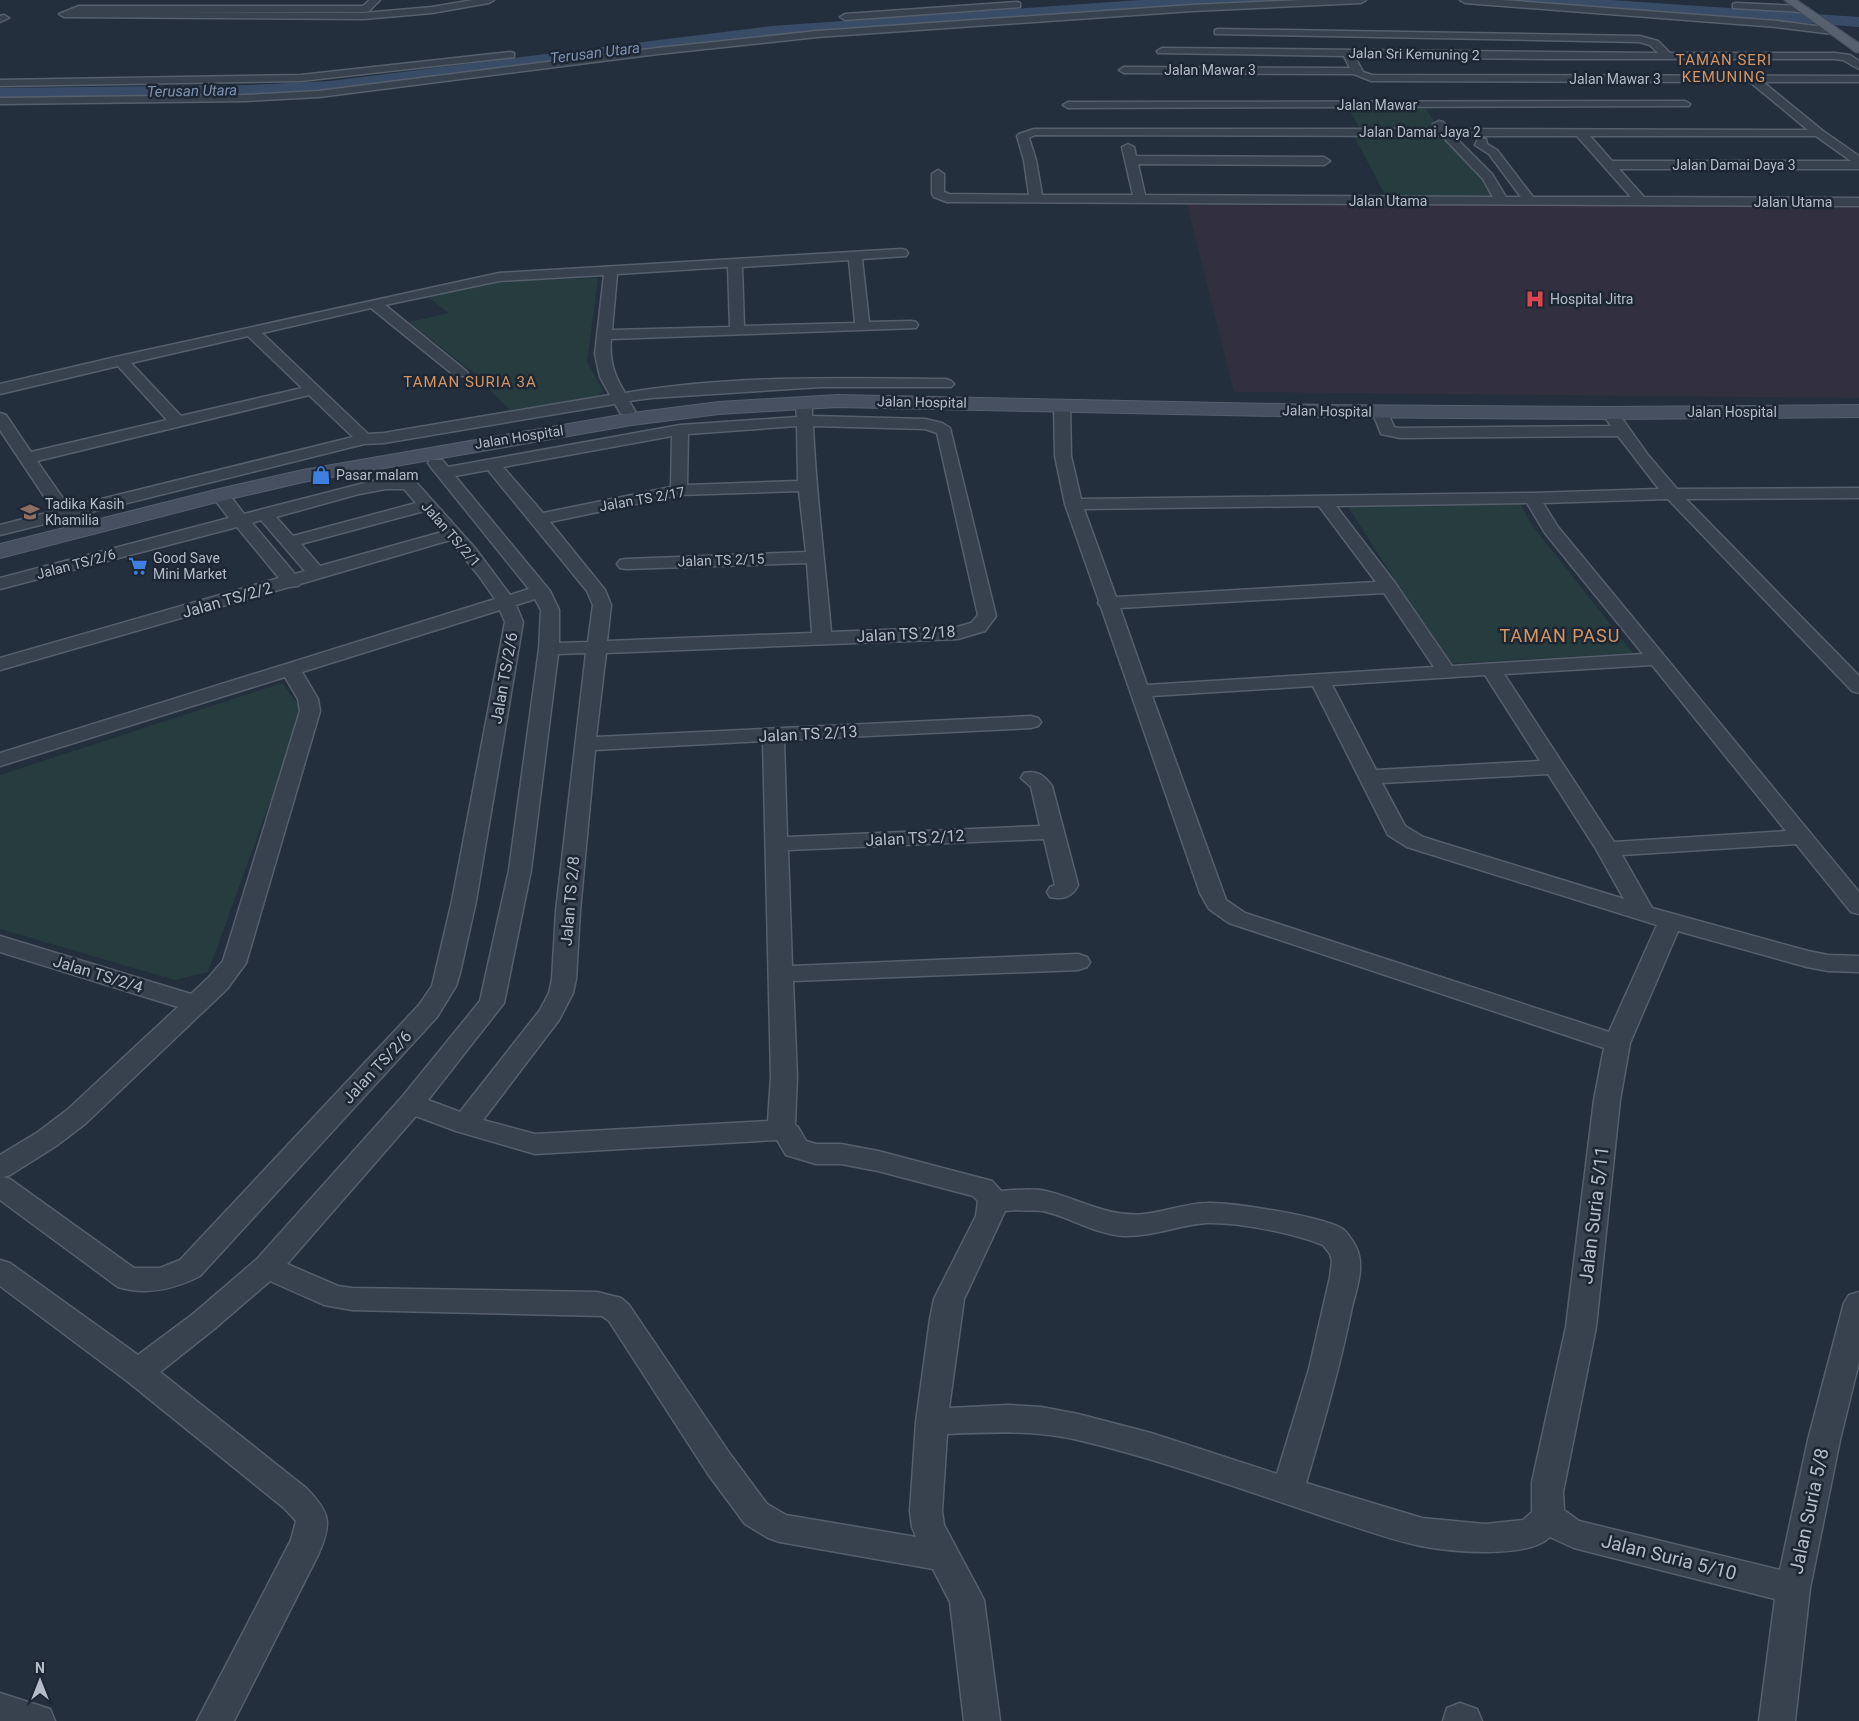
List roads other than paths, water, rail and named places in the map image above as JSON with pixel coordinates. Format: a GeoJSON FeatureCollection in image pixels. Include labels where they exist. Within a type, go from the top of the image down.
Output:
{"type":"FeatureCollection","features":[{"type":"Feature","properties":{"kind":"main road"},"geometry":{"type":"LineString","coordinates":[[1790,0],[1859,49]]}},
{"type":"Feature","properties":{"kind":"street"},"geometry":{"type":"LineString","coordinates":[[91,9],[105,0]]}},
{"type":"Feature","properties":{"kind":"street"},"geometry":{"type":"LineString","coordinates":[[375,0],[366,9],[79,9],[64,14],[373,16],[432,10],[489,0]]}},
{"type":"Feature","properties":{"kind":"street"},"geometry":{"type":"LineString","coordinates":[[0,101],[298,95],[358,90],[668,50],[808,35],[1199,7],[1361,0]]}},
{"type":"Feature","properties":{"kind":"street"},"geometry":{"type":"LineString","coordinates":[[1465,0],[1768,23],[1835,32]]}},
{"type":"Feature","properties":{"kind":"street"},"geometry":{"type":"LineString","coordinates":[[833,18],[1031,4]]}},
{"type":"Feature","properties":{"kind":"street"},"geometry":{"type":"LineString","coordinates":[[1726,5],[1804,10]]}},
{"type":"Feature","properties":{"kind":"street","name":"Jalan Sri Kemuning 2"},"geometry":{"type":"LineString","coordinates":[[1218,32],[1640,39],[1654,43],[1666,55]]}},
{"type":"Feature","properties":{"kind":"street"},"geometry":{"type":"LineString","coordinates":[[1835,32],[1813,43],[1835,56]]}},
{"type":"Feature","properties":{"kind":"street","name":"Jalan Sri Kemuning 2"},"geometry":{"type":"LineString","coordinates":[[1162,51],[1424,54],[1429,58],[1572,58]]}},
{"type":"Feature","properties":{"kind":"street"},"geometry":{"type":"LineString","coordinates":[[1237,52],[1245,70]]}},
{"type":"Feature","properties":{"kind":"street"},"geometry":{"type":"LineString","coordinates":[[1347,52],[1357,70]]}},
{"type":"Feature","properties":{"kind":"street"},"geometry":{"type":"LineString","coordinates":[[0,83],[301,78],[520,54]]}},
{"type":"Feature","properties":{"kind":"street"},"geometry":{"type":"LineString","coordinates":[[1572,58],[1666,55],[1835,56],[1846,57],[1859,66]]}},
{"type":"Feature","properties":{"kind":"street"},"geometry":{"type":"LineString","coordinates":[[1572,58],[1592,79]]}},
{"type":"Feature","properties":{"kind":"street","name":"Jalan Mawar 3"},"geometry":{"type":"LineString","coordinates":[[1124,70],[1357,70],[1363,76],[1371,78],[1859,79]]}},
{"type":"Feature","properties":{"kind":"street","name":"Jalan Mawar 3"},"geometry":{"type":"LineString","coordinates":[[1371,78],[1388,104]]}},
{"type":"Feature","properties":{"kind":"street"},"geometry":{"type":"LineString","coordinates":[[1753,79],[1859,164]]}},
{"type":"Feature","properties":{"kind":"street"},"geometry":{"type":"LineString","coordinates":[[1201,90],[1207,104]]}},
{"type":"Feature","properties":{"kind":"street"},"geometry":{"type":"LineString","coordinates":[[1288,90],[1298,104]]}},
{"type":"Feature","properties":{"kind":"street","name":"Jalan Mawar"},"geometry":{"type":"LineString","coordinates":[[1068,105],[1118,101],[1207,104],[1566,104],[1688,107],[1670,90]]}},
{"type":"Feature","properties":{"kind":"street"},"geometry":{"type":"LineString","coordinates":[[1468,94],[1477,104]]}},
{"type":"Feature","properties":{"kind":"street"},"geometry":{"type":"LineString","coordinates":[[1557,95],[1566,104]]}},
{"type":"Feature","properties":{"kind":"street"},"geometry":{"type":"LineString","coordinates":[[1426,104],[1445,132],[1488,176],[1502,201]]}},
{"type":"Feature","properties":{"kind":"street"},"geometry":{"type":"LineString","coordinates":[[1704,121],[1716,132]]}},
{"type":"Feature","properties":{"kind":"street"},"geometry":{"type":"LineString","coordinates":[[1124,132],[1140,200]]}},
{"type":"Feature","properties":{"kind":"street"},"geometry":{"type":"LineString","coordinates":[[1580,132],[1641,201]]}},
{"type":"Feature","properties":{"kind":"street","name":"Jalan Damai Jaya 2"},"geometry":{"type":"LineString","coordinates":[[1036,198],[1030,160],[1022,136],[1027,133],[1819,133]]}},
{"type":"Feature","properties":{"kind":"street"},"geometry":{"type":"LineString","coordinates":[[1482,141],[1481,145],[1493,152],[1530,201]]}},
{"type":"Feature","properties":{"kind":"street"},"geometry":{"type":"LineString","coordinates":[[1131,160],[1324,161]]}},
{"type":"Feature","properties":{"kind":"street","name":"Jalan Damai Daya 3"},"geometry":{"type":"LineString","coordinates":[[1608,165],[1859,164]]}},
{"type":"Feature","properties":{"kind":"street","name":"Jalan Utama"},"geometry":{"type":"LineString","coordinates":[[938,174],[938,194],[942,197],[1140,200],[1859,202]]}},
{"type":"Feature","properties":{"kind":"street"},"geometry":{"type":"LineString","coordinates":[[1488,176],[1512,177]]}},
{"type":"Feature","properties":{"kind":"street"},"geometry":{"type":"LineString","coordinates":[[0,388],[374,303],[499,277],[901,253]]}},
{"type":"Feature","properties":{"kind":"street"},"geometry":{"type":"LineString","coordinates":[[855,256],[862,326]]}},
{"type":"Feature","properties":{"kind":"street"},"geometry":{"type":"LineString","coordinates":[[735,263],[737,330]]}},
{"type":"Feature","properties":{"kind":"street"},"geometry":{"type":"LineString","coordinates":[[611,270],[602,354],[605,369],[632,419]]}},
{"type":"Feature","properties":{"kind":"street"},"geometry":{"type":"LineString","coordinates":[[374,303],[460,374]]}},
{"type":"Feature","properties":{"kind":"street"},"geometry":{"type":"LineString","coordinates":[[604,335],[911,325]]}},
{"type":"Feature","properties":{"kind":"street"},"geometry":{"type":"LineString","coordinates":[[251,331],[364,439]]}},
{"type":"Feature","properties":{"kind":"street"},"geometry":{"type":"LineString","coordinates":[[120,360],[178,422]]}},
{"type":"Feature","properties":{"kind":"street"},"geometry":{"type":"LineString","coordinates":[[0,530],[364,439],[394,436],[620,398],[692,389],[777,383],[946,384]]}},
{"type":"Feature","properties":{"kind":"street"},"geometry":{"type":"LineString","coordinates":[[27,458],[312,390]]}},
{"type":"Feature","properties":{"kind":"street","name":"Jalan Hospital"},"geometry":{"type":"LineString","coordinates":[[0,551],[219,495],[303,476],[632,419],[719,408],[804,412],[873,401],[1380,411],[1610,413],[1859,411]]}},
{"type":"Feature","properties":{"kind":"street"},"geometry":{"type":"LineString","coordinates":[[1062,406],[1063,456],[1074,504],[1211,893],[1217,904],[1237,918],[1617,1043]]}},
{"type":"Feature","properties":{"kind":"street"},"geometry":{"type":"LineString","coordinates":[[1380,411],[1387,431],[1400,433],[1622,431]]}},
{"type":"Feature","properties":{"kind":"street"},"geometry":{"type":"LineString","coordinates":[[444,473],[680,430],[804,412],[806,486],[816,557],[822,638]]}},
{"type":"Feature","properties":{"kind":"street","name":"Jalan TS 2/18"},"geometry":{"type":"LineString","coordinates":[[548,649],[958,633],[978,628],[986,616],[944,431],[936,426],[925,424],[804,412]]}},
{"type":"Feature","properties":{"kind":"street"},"geometry":{"type":"LineString","coordinates":[[1610,413],[1642,458],[1672,494],[1859,687]]}},
{"type":"Feature","properties":{"kind":"street"},"geometry":{"type":"LineString","coordinates":[[0,418],[76,531]]}},
{"type":"Feature","properties":{"kind":"street"},"geometry":{"type":"LineString","coordinates":[[679,490],[680,430]]}},
{"type":"Feature","properties":{"kind":"street"},"geometry":{"type":"LineString","coordinates":[[138,1372],[203,1322],[267,1267],[411,1104],[494,998],[520,870],[548,649],[550,610],[541,591],[428,453]]}},
{"type":"Feature","properties":{"kind":"street","name":"Jalan TS 2/8"},"geometry":{"type":"LineString","coordinates":[[466,1124],[550,1014],[561,993],[564,979],[568,911],[585,744],[602,605],[596,590],[539,518],[492,464]]}},
{"type":"Feature","properties":{"kind":"street","name":"Jalan TS/2/1"},"geometry":{"type":"LineString","coordinates":[[240,521],[390,484],[409,485],[453,534],[506,603]]}},
{"type":"Feature","properties":{"kind":"street","name":"Jalan TS 2/17"},"geometry":{"type":"LineString","coordinates":[[539,518],[679,490],[806,486]]}},
{"type":"Feature","properties":{"kind":"street"},"geometry":{"type":"LineString","coordinates":[[1074,504],[1532,498],[1672,494],[1859,493]]}},
{"type":"Feature","properties":{"kind":"street"},"geometry":{"type":"LineString","coordinates":[[219,495],[292,582]]}},
{"type":"Feature","properties":{"kind":"street"},"geometry":{"type":"LineString","coordinates":[[1532,498],[1551,529],[1859,907]]}},
{"type":"Feature","properties":{"kind":"street"},"geometry":{"type":"LineString","coordinates":[[1324,501],[1389,588],[1447,672]]}},
{"type":"Feature","properties":{"kind":"street"},"geometry":{"type":"LineString","coordinates":[[290,542],[427,505]]}},
{"type":"Feature","properties":{"kind":"street"},"geometry":{"type":"LineString","coordinates":[[265,514],[317,574]]}},
{"type":"Feature","properties":{"kind":"street","name":"Jalan TS/2/6"},"geometry":{"type":"LineString","coordinates":[[0,584],[240,521]]}},
{"type":"Feature","properties":{"kind":"street","name":"Jalan TS/2/2"},"geometry":{"type":"LineString","coordinates":[[0,664],[292,582],[453,534]]}},
{"type":"Feature","properties":{"kind":"street","name":"Jalan TS 2/15"},"geometry":{"type":"LineString","coordinates":[[626,564],[816,557]]}},
{"type":"Feature","properties":{"kind":"street"},"geometry":{"type":"LineString","coordinates":[[1107,602],[1389,588]]}},
{"type":"Feature","properties":{"kind":"street"},"geometry":{"type":"LineString","coordinates":[[0,760],[541,591]]}},
{"type":"Feature","properties":{"kind":"street","name":"Jalan TS/2/6"},"geometry":{"type":"LineString","coordinates":[[0,1186],[128,1279],[150,1282],[168,1279],[190,1268],[428,1011],[444,986],[464,901],[514,622],[506,603]]}},
{"type":"Feature","properties":{"kind":"street"},"geometry":{"type":"LineString","coordinates":[[1140,691],[1656,659]]}},
{"type":"Feature","properties":{"kind":"street"},"geometry":{"type":"LineString","coordinates":[[1491,669],[1607,849],[1644,912]]}},
{"type":"Feature","properties":{"kind":"street"},"geometry":{"type":"LineString","coordinates":[[0,1168],[47,1139],[76,1117],[227,973],[237,955],[310,711],[308,699],[290,670]]}},
{"type":"Feature","properties":{"kind":"street"},"geometry":{"type":"LineString","coordinates":[[1320,681],[1396,830],[1415,842],[1670,921],[1807,959],[1828,963],[1859,964]]}},
{"type":"Feature","properties":{"kind":"street","name":"Jalan TS 2/13"},"geometry":{"type":"LineString","coordinates":[[585,744],[1031,722]]}},
{"type":"Feature","properties":{"kind":"street"},"geometry":{"type":"LineString","coordinates":[[773,735],[784,1077],[781,1130]]}},
{"type":"Feature","properties":{"kind":"street"},"geometry":{"type":"LineString","coordinates":[[1368,777],[1553,767]]}},
{"type":"Feature","properties":{"kind":"street"},"geometry":{"type":"LineString","coordinates":[[1032,778],[1038,781],[1041,786],[1067,885],[1065,889],[1058,892]]}},
{"type":"Feature","properties":{"kind":"street","name":"Jalan TS 2/12"},"geometry":{"type":"LineString","coordinates":[[778,844],[1053,832]]}},
{"type":"Feature","properties":{"kind":"street"},"geometry":{"type":"LineString","coordinates":[[1607,849],[1803,837]]}},
{"type":"Feature","properties":{"kind":"street","name":"Jalan Suria 5/11"},"geometry":{"type":"LineString","coordinates":[[1549,1517],[1546,1501],[1548,1482],[1581,1327],[1607,1100],[1617,1043],[1670,921]]}},
{"type":"Feature","properties":{"kind":"street","name":"Jalan TS/2/4"},"geometry":{"type":"LineString","coordinates":[[0,944],[195,1004]]}},
{"type":"Feature","properties":{"kind":"street"},"geometry":{"type":"LineString","coordinates":[[780,974],[1078,962]]}},
{"type":"Feature","properties":{"kind":"street"},"geometry":{"type":"LineString","coordinates":[[411,1104],[466,1124],[535,1144],[781,1130],[789,1134],[796,1148],[816,1154],[842,1154],[878,1161],[982,1188],[989,1195],[993,1202],[984,1230],[949,1299],[945,1319],[932,1422],[926,1511],[928,1527],[967,1600],[982,1721]]}},
{"type":"Feature","properties":{"kind":"street"},"geometry":{"type":"LineString","coordinates":[[993,1202],[1016,1200],[1044,1201],[1099,1220],[1121,1225],[1145,1225],[1176,1217],[1206,1213],[1236,1214],[1317,1231],[1333,1237],[1344,1251],[1346,1261],[1344,1277],[1324,1369],[1288,1491]]}},
{"type":"Feature","properties":{"kind":"street"},"geometry":{"type":"LineString","coordinates":[[267,1267],[334,1297],[352,1299],[597,1303],[611,1306],[619,1313],[720,1464],[756,1514],[780,1528],[943,1556]]}},
{"type":"Feature","properties":{"kind":"street"},"geometry":{"type":"LineString","coordinates":[[0,1271],[138,1372],[295,1498],[312,1514],[314,1527],[306,1545],[215,1721]]}},
{"type":"Feature","properties":{"kind":"street","name":"Jalan Suria 5/8"},"geometry":{"type":"LineString","coordinates":[[1777,1721],[1793,1588],[1824,1440],[1859,1304]]}},
{"type":"Feature","properties":{"kind":"street"},"geometry":{"type":"LineString","coordinates":[[932,1422],[1008,1418],[1041,1420],[1078,1427],[1151,1446],[1391,1524],[1422,1532],[1485,1538],[1531,1534],[1549,1517]]}},
{"type":"Feature","properties":{"kind":"street","name":"Jalan Suria 5/10"},"geometry":{"type":"LineString","coordinates":[[1549,1517],[1559,1528],[1574,1534],[1793,1588]]}},
{"type":"Feature","properties":{"kind":"street"},"geometry":{"type":"LineString","coordinates":[[0,1710],[37,1721]]}},
{"type":"Feature","properties":{"kind":"water","name":"Terusan Utara"},"geometry":{"type":"Polygon","coordinates":[[[1140,0],[1290,0],[843,29],[297,94],[0,99],[0,88],[251,85],[330,81],[772,26],[1140,0]]]}},
{"type":"Feature","properties":{"kind":"water"},"geometry":{"type":"Polygon","coordinates":[[[1512,0],[1611,0],[1859,17],[1859,27],[1512,0]]]}},
{"type":"Feature","properties":{"kind":"place","name":"Hospital Jitra"},"geometry":{"type":"Point","coordinates":[1535,299]}},
{"type":"Feature","properties":{"kind":"place","name":"Pasar malam"},"geometry":{"type":"Point","coordinates":[321,475]}},
{"type":"Feature","properties":{"kind":"place","name":"Tadika Kasih Khamilia"},"geometry":{"type":"Point","coordinates":[30,512]}},
{"type":"Feature","properties":{"kind":"place","name":"Good Save Mini Market"},"geometry":{"type":"Point","coordinates":[138,566]}},
{"type":"Feature","properties":{"kind":"district","name":"TAMAN SERI KEMUNING"},"geometry":{"type":"Point","coordinates":[1724,68]}},
{"type":"Feature","properties":{"kind":"district","name":"TAMAN SURIA 3A"},"geometry":{"type":"Point","coordinates":[470,382]}},
{"type":"Feature","properties":{"kind":"district","name":"TAMAN PASU"},"geometry":{"type":"Point","coordinates":[1560,635]}}]}
